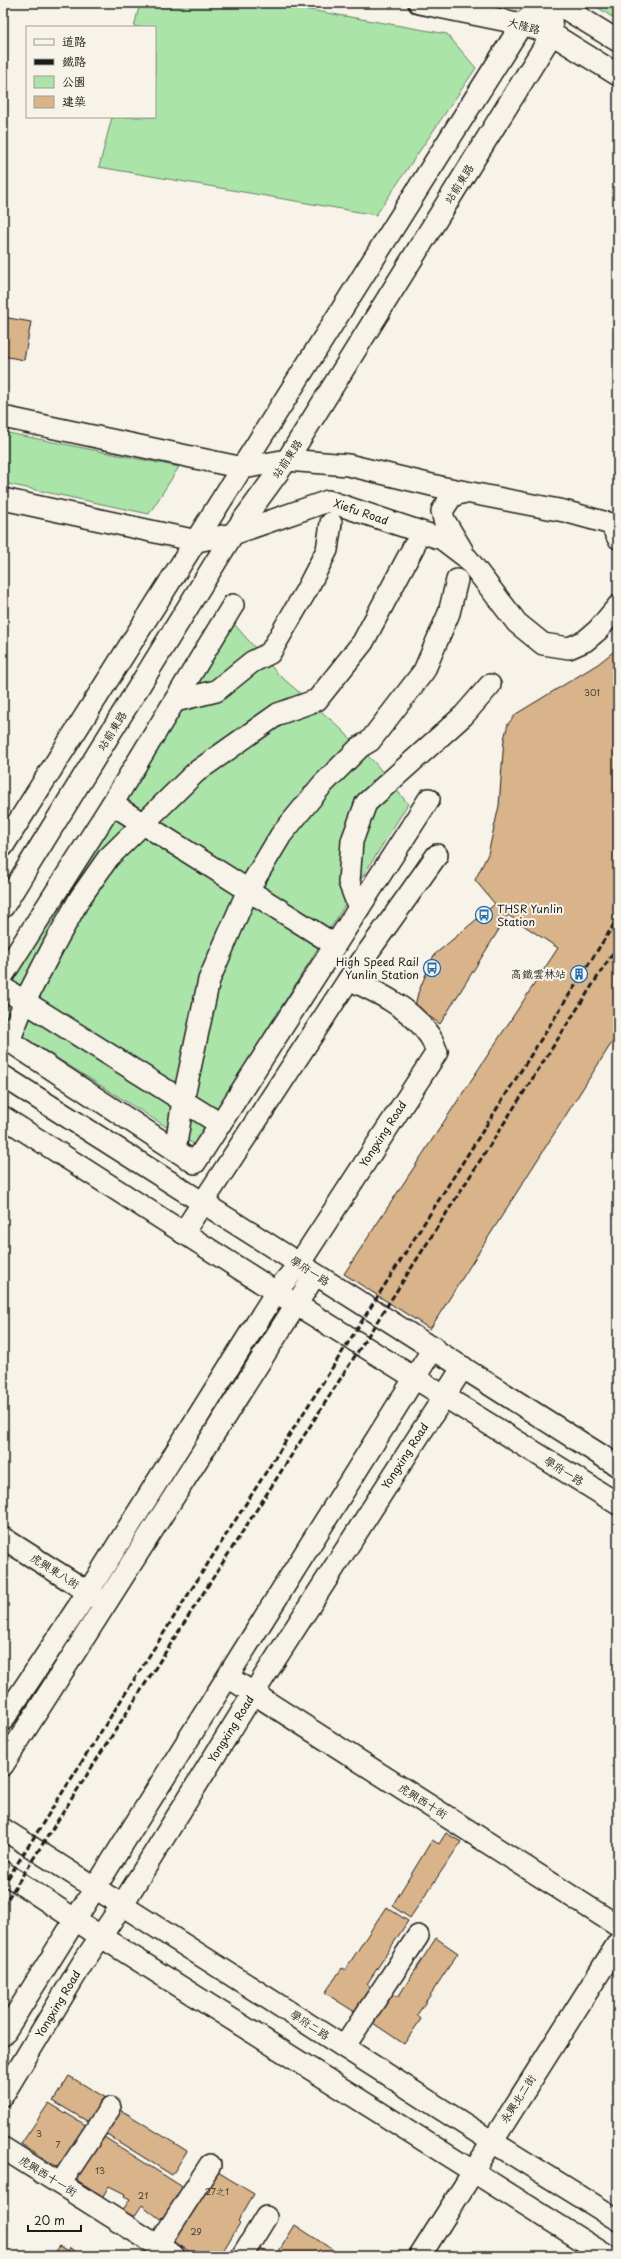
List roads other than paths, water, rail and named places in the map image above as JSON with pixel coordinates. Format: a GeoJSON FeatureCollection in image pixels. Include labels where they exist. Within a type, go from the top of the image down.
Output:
{"type":"FeatureCollection","features":[{"type":"Feature","properties":{"kind":"street","name":"大隆路"},"geometry":{"type":"LineString","coordinates":[[419,3],[522,24],[552,34],[618,75]]}},
{"type":"Feature","properties":{"kind":"street"},"geometry":{"type":"LineString","coordinates":[[3,846],[197,541],[522,24],[546,3]]}},
{"type":"Feature","properties":{"kind":"street"},"geometry":{"type":"LineString","coordinates":[[550,3],[552,34]]}},
{"type":"Feature","properties":{"kind":"street"},"geometry":{"type":"LineString","coordinates":[[556,3],[618,41]]}},
{"type":"Feature","properties":{"kind":"street","name":"站前東路"},"geometry":{"type":"LineString","coordinates":[[3,907],[234,534],[287,460],[552,34]]}},
{"type":"Feature","properties":{"kind":"street"},"geometry":{"type":"LineString","coordinates":[[3,417],[243,468],[287,460],[348,465],[464,492],[564,511],[611,524],[618,538]]}},
{"type":"Feature","properties":{"kind":"street"},"geometry":{"type":"LineString","coordinates":[[464,492],[452,496],[442,511],[444,520],[467,558]]}},
{"type":"Feature","properties":{"kind":"street","name":"Xiefu Road"},"geometry":{"type":"LineString","coordinates":[[3,499],[197,541],[234,534],[328,501],[442,540],[467,558],[517,623],[544,644],[569,648],[585,641],[598,630],[618,606]]}},
{"type":"Feature","properties":{"kind":"street"},"geometry":{"type":"LineString","coordinates":[[175,701],[216,691],[252,662],[270,653],[306,591],[327,550],[331,523]]}},
{"type":"Feature","properties":{"kind":"street"},"geometry":{"type":"LineString","coordinates":[[414,546],[363,642],[317,700],[278,714],[196,772],[108,858],[80,898],[6,1039],[195,1163],[429,799]]}},
{"type":"Feature","properties":{"kind":"street"},"geometry":{"type":"LineString","coordinates":[[175,1150],[183,1101],[209,980],[248,890],[281,835],[322,785],[360,747],[370,741],[424,671],[449,613],[457,580]]}},
{"type":"Feature","properties":{"kind":"street"},"geometry":{"type":"LineString","coordinates":[[3,976],[112,804],[233,606]]}},
{"type":"Feature","properties":{"kind":"street"},"geometry":{"type":"LineString","coordinates":[[358,908],[350,882],[352,841],[366,803],[464,715],[490,685]]}},
{"type":"Feature","properties":{"kind":"street"},"geometry":{"type":"LineString","coordinates":[[112,804],[335,945]]}},
{"type":"Feature","properties":{"kind":"street"},"geometry":{"type":"LineString","coordinates":[[183,1233],[349,979],[437,855]]}},
{"type":"Feature","properties":{"kind":"street","name":"Yongxing Road"},"geometry":{"type":"LineString","coordinates":[[3,1765],[296,1305],[307,1269],[437,1052],[430,1035],[408,1013],[381,994],[349,979]]}},
{"type":"Feature","properties":{"kind":"street"},"geometry":{"type":"LineString","coordinates":[[3,988],[220,1124]]}},
{"type":"Feature","properties":{"kind":"street","name":"學府一路"},"geometry":{"type":"LineString","coordinates":[[3,1076],[203,1204],[434,1347],[462,1367],[618,1466]]}},
{"type":"Feature","properties":{"kind":"street","name":"學府一路"},"geometry":{"type":"LineString","coordinates":[[3,1117],[296,1305],[415,1377],[618,1504]]}},
{"type":"Feature","properties":{"kind":"street","name":"Yongxing Road"},"geometry":{"type":"LineString","coordinates":[[3,1720],[88,1592],[276,1292],[307,1269]]}},
{"type":"Feature","properties":{"kind":"street"},"geometry":{"type":"LineString","coordinates":[[3,2035],[434,1347]]}},
{"type":"Feature","properties":{"kind":"street","name":"Yongxing Road"},"geometry":{"type":"LineString","coordinates":[[3,2095],[100,1936],[122,1905],[253,1694],[462,1367]]}},
{"type":"Feature","properties":{"kind":"street","name":"虎興東八街"},"geometry":{"type":"LineString","coordinates":[[3,1538],[106,1603]]}},
{"type":"Feature","properties":{"kind":"street","name":"虎興西十街"},"geometry":{"type":"LineString","coordinates":[[228,1677],[618,1926]]}},
{"type":"Feature","properties":{"kind":"street","name":"學府二路"},"geometry":{"type":"LineString","coordinates":[[3,1829],[96,1887],[491,2142],[618,2220]]}},
{"type":"Feature","properties":{"kind":"street"},"geometry":{"type":"LineString","coordinates":[[3,1872],[74,1920],[607,2256]]}},
{"type":"Feature","properties":{"kind":"street"},"geometry":{"type":"LineString","coordinates":[[344,2047],[418,1936]]}},
{"type":"Feature","properties":{"kind":"street","name":"永興北二街"},"geometry":{"type":"LineString","coordinates":[[420,2256],[618,1943]]}},
{"type":"Feature","properties":{"kind":"street"},"geometry":{"type":"LineString","coordinates":[[60,2184],[110,2108]]}},
{"type":"Feature","properties":{"kind":"street","name":"虎興西十一街"},"geometry":{"type":"LineString","coordinates":[[3,2148],[166,2251]]}},
{"type":"Feature","properties":{"kind":"street"},"geometry":{"type":"LineString","coordinates":[[166,2251],[210,2165]]}},
{"type":"Feature","properties":{"kind":"street"},"geometry":{"type":"LineString","coordinates":[[242,2256],[266,2217]]}},
{"type":"Feature","properties":{"kind":"railway"},"geometry":{"type":"LineString","coordinates":[[3,1886],[618,918]]}},
{"type":"Feature","properties":{"kind":"railway"},"geometry":{"type":"LineString","coordinates":[[3,1906],[618,945]]}},
{"type":"Feature","properties":{"kind":"place","name":"THSR Yunlin Station"},"geometry":{"type":"Point","coordinates":[484,915]}},
{"type":"Feature","properties":{"kind":"place","name":"High Speed Rail Yunlin Station"},"geometry":{"type":"Point","coordinates":[432,968]}},
{"type":"Feature","properties":{"kind":"place","name":"高鐵雲林站"},"geometry":{"type":"Point","coordinates":[579,974]}}]}
